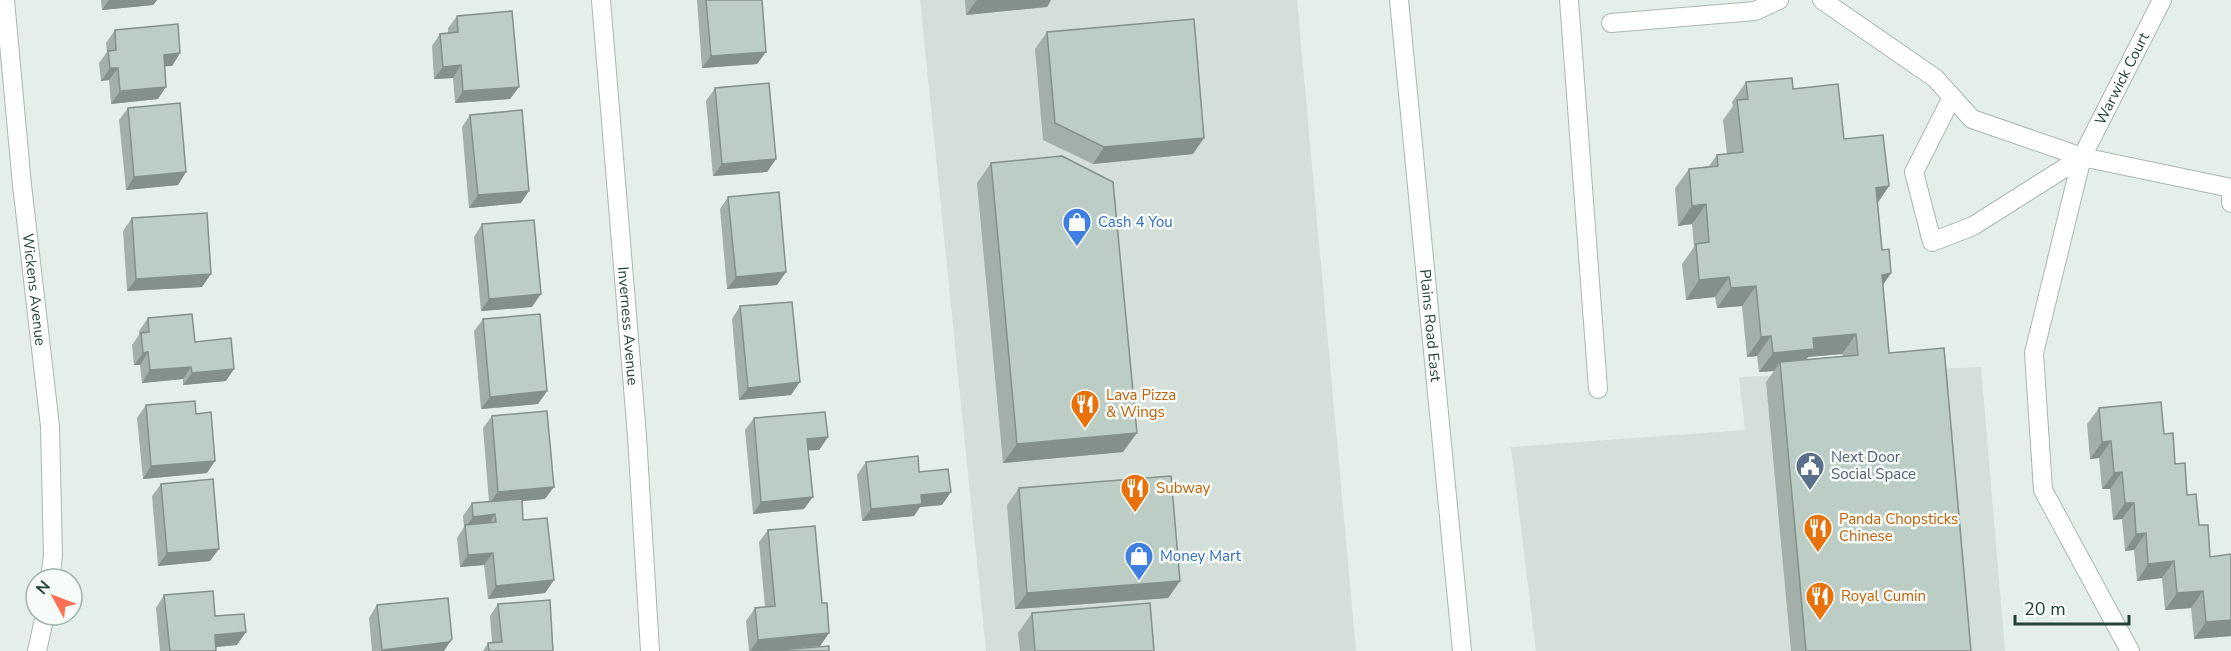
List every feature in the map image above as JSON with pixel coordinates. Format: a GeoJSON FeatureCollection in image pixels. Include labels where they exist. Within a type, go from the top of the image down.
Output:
{"type":"FeatureCollection","features":[{"type":"Feature","properties":{"kind":"street","name":"Wickens Avenue"},"geometry":{"type":"LineString","coordinates":[[4,0],[22,185],[50,426],[52,567]]}},
{"type":"Feature","properties":{"kind":"street","name":"Inverness Avenue"},"geometry":{"type":"LineString","coordinates":[[601,0],[637,436],[650,651]]}},
{"type":"Feature","properties":{"kind":"street","name":"Plains Road East"},"geometry":{"type":"LineString","coordinates":[[1399,0],[1462,651]]}},
{"type":"Feature","properties":{"kind":"street"},"geometry":{"type":"LineString","coordinates":[[1569,0],[1598,389]]}},
{"type":"Feature","properties":{"kind":"street"},"geometry":{"type":"LineString","coordinates":[[1611,24],[1755,11],[1779,0]]}},
{"type":"Feature","properties":{"kind":"street"},"geometry":{"type":"LineString","coordinates":[[1822,0],[1935,78],[1972,119],[2082,157],[2231,188],[2231,203]]}},
{"type":"Feature","properties":{"kind":"street","name":"Warwick Court"},"geometry":{"type":"LineString","coordinates":[[2130,651],[2043,490],[2034,353],[2082,157],[2162,0]]}},
{"type":"Feature","properties":{"kind":"street"},"geometry":{"type":"LineString","coordinates":[[1952,97],[1914,172],[1932,242],[1973,226],[2082,157]]}},
{"type":"Feature","properties":{"kind":"street"},"geometry":{"type":"LineString","coordinates":[[36,651],[42,627]]}},
{"type":"Feature","properties":{"kind":"shaded area"},"geometry":{"type":"Polygon","coordinates":[[[920,0],[1297,0],[1356,651],[986,651],[920,0]]]}},
{"type":"Feature","properties":{"kind":"shaded area"},"geometry":{"type":"Polygon","coordinates":[[[1981,367],[2005,651],[1536,651],[1511,447],[1745,430],[1739,377],[1981,367]]]}},
{"type":"Feature","properties":{"kind":"building"},"geometry":{"type":"Polygon","coordinates":[[[706,0],[762,0],[766,52],[711,56],[706,0]]]}},
{"type":"Feature","properties":{"kind":"building"},"geometry":{"type":"Polygon","coordinates":[[[512,11],[519,87],[463,91],[461,65],[443,67],[440,34],[458,32],[457,16],[512,11]]]}},
{"type":"Feature","properties":{"kind":"building"},"geometry":{"type":"Polygon","coordinates":[[[1194,19],[1204,138],[1104,147],[1055,123],[1047,32],[1194,19]]]}},
{"type":"Feature","properties":{"kind":"building"},"geometry":{"type":"Polygon","coordinates":[[[178,24],[180,53],[164,55],[166,87],[120,91],[118,68],[110,68],[108,51],[116,50],[115,30],[178,24]]]}},
{"type":"Feature","properties":{"kind":"building"},"geometry":{"type":"Polygon","coordinates":[[[1792,78],[1793,89],[1838,84],[1844,139],[1883,135],[1889,186],[1876,188],[1882,250],[1889,249],[1891,273],[1882,275],[1889,353],[1944,348],[1971,651],[1806,651],[1780,362],[1858,355],[1856,334],[1813,338],[1814,349],[1773,353],[1771,336],[1761,337],[1756,286],[1731,288],[1729,277],[1699,280],[1696,244],[1709,242],[1706,204],[1692,206],[1689,169],[1718,166],[1717,155],[1743,152],[1737,100],[1748,99],[1746,82],[1792,78]]]}},
{"type":"Feature","properties":{"kind":"building"},"geometry":{"type":"Polygon","coordinates":[[[769,83],[776,159],[722,164],[715,88],[769,83]]]}},
{"type":"Feature","properties":{"kind":"building"},"geometry":{"type":"Polygon","coordinates":[[[180,103],[186,172],[134,177],[128,108],[180,103]]]}},
{"type":"Feature","properties":{"kind":"building"},"geometry":{"type":"Polygon","coordinates":[[[522,110],[529,191],[478,195],[470,115],[522,110]]]}},
{"type":"Feature","properties":{"kind":"building"},"geometry":{"type":"Polygon","coordinates":[[[1062,156],[1113,182],[1137,433],[1017,444],[991,163],[1062,156]]]}},
{"type":"Feature","properties":{"kind":"building"},"geometry":{"type":"Polygon","coordinates":[[[779,192],[786,272],[736,277],[728,197],[779,192]]]}},
{"type":"Feature","properties":{"kind":"building"},"geometry":{"type":"Polygon","coordinates":[[[207,213],[211,274],[136,279],[132,218],[207,213]]]}},
{"type":"Feature","properties":{"kind":"building"},"geometry":{"type":"Polygon","coordinates":[[[534,220],[541,294],[489,299],[482,224],[534,220]]]}},
{"type":"Feature","properties":{"kind":"building"},"geometry":{"type":"Polygon","coordinates":[[[792,302],[800,382],[748,388],[740,306],[792,302]]]}},
{"type":"Feature","properties":{"kind":"building"},"geometry":{"type":"Polygon","coordinates":[[[192,314],[195,342],[231,338],[234,369],[192,373],[191,367],[150,370],[148,352],[143,353],[141,333],[149,332],[148,318],[192,314]]]}},
{"type":"Feature","properties":{"kind":"building"},"geometry":{"type":"Polygon","coordinates":[[[540,314],[547,391],[490,397],[483,319],[540,314]]]}},
{"type":"Feature","properties":{"kind":"building"},"geometry":{"type":"Polygon","coordinates":[[[195,401],[196,414],[211,412],[215,461],[151,466],[146,405],[195,401]]]}},
{"type":"Feature","properties":{"kind":"building"},"geometry":{"type":"Polygon","coordinates":[[[2161,402],[2164,434],[2173,433],[2175,464],[2185,463],[2187,495],[2196,494],[2199,525],[2208,525],[2210,557],[2231,554],[2231,620],[2206,622],[2203,591],[2177,593],[2174,561],[2148,564],[2146,533],[2136,534],[2134,503],[2125,503],[2122,472],[2114,473],[2111,441],[2102,442],[2099,408],[2161,402]]]}},
{"type":"Feature","properties":{"kind":"building"},"geometry":{"type":"Polygon","coordinates":[[[547,411],[554,487],[498,492],[492,416],[547,411]]]}},
{"type":"Feature","properties":{"kind":"building"},"geometry":{"type":"Polygon","coordinates":[[[825,412],[828,437],[807,439],[813,497],[761,502],[754,418],[825,412]]]}},
{"type":"Feature","properties":{"kind":"building"},"geometry":{"type":"Polygon","coordinates":[[[918,456],[919,472],[948,469],[951,492],[921,495],[922,504],[871,509],[866,462],[918,456]]]}},
{"type":"Feature","properties":{"kind":"building"},"geometry":{"type":"Polygon","coordinates":[[[1171,476],[1180,581],[1027,593],[1019,488],[1171,476]]]}},
{"type":"Feature","properties":{"kind":"building"},"geometry":{"type":"Polygon","coordinates":[[[213,479],[219,549],[167,553],[161,484],[213,479]]]}},
{"type":"Feature","properties":{"kind":"building"},"geometry":{"type":"Polygon","coordinates":[[[522,499],[523,520],[547,518],[554,580],[496,586],[493,553],[468,555],[465,525],[496,522],[495,514],[473,517],[472,503],[522,499]]]}},
{"type":"Feature","properties":{"kind":"building"},"geometry":{"type":"Polygon","coordinates":[[[815,526],[822,603],[827,603],[829,633],[758,640],[755,608],[775,606],[768,530],[815,526]]]}},
{"type":"Feature","properties":{"kind":"building"},"geometry":{"type":"Polygon","coordinates":[[[213,591],[215,616],[244,614],[246,632],[215,635],[216,651],[170,651],[164,595],[213,591]]]}},
{"type":"Feature","properties":{"kind":"building"},"geometry":{"type":"Polygon","coordinates":[[[448,598],[452,639],[449,642],[382,650],[377,605],[448,598]]]}},
{"type":"Feature","properties":{"kind":"building"},"geometry":{"type":"Polygon","coordinates":[[[550,600],[553,651],[489,651],[488,643],[502,642],[498,604],[550,600]]]}},
{"type":"Feature","properties":{"kind":"building"},"geometry":{"type":"Polygon","coordinates":[[[1150,603],[1154,651],[1035,651],[1032,613],[1150,603]]]}},
{"type":"Feature","properties":{"kind":"building"},"geometry":{"type":"Polygon","coordinates":[[[829,646],[829,651],[766,651],[829,646]]]}},
{"type":"Feature","properties":{"kind":"place","name":"Cash 4 You"},"geometry":{"type":"Point","coordinates":[1077,248]}},
{"type":"Feature","properties":{"kind":"place","name":"Lava Pizza & Wings"},"geometry":{"type":"Point","coordinates":[1085,430]}},
{"type":"Feature","properties":{"kind":"place","name":"Next Door Social Space"},"geometry":{"type":"Point","coordinates":[1810,492]}},
{"type":"Feature","properties":{"kind":"place","name":"Subway"},"geometry":{"type":"Point","coordinates":[1135,514]}},
{"type":"Feature","properties":{"kind":"place","name":"Panda Chopsticks Chinese"},"geometry":{"type":"Point","coordinates":[1818,554]}},
{"type":"Feature","properties":{"kind":"place","name":"Money Mart"},"geometry":{"type":"Point","coordinates":[1139,582]}},
{"type":"Feature","properties":{"kind":"place","name":"Royal Cumin"},"geometry":{"type":"Point","coordinates":[1820,622]}}]}
